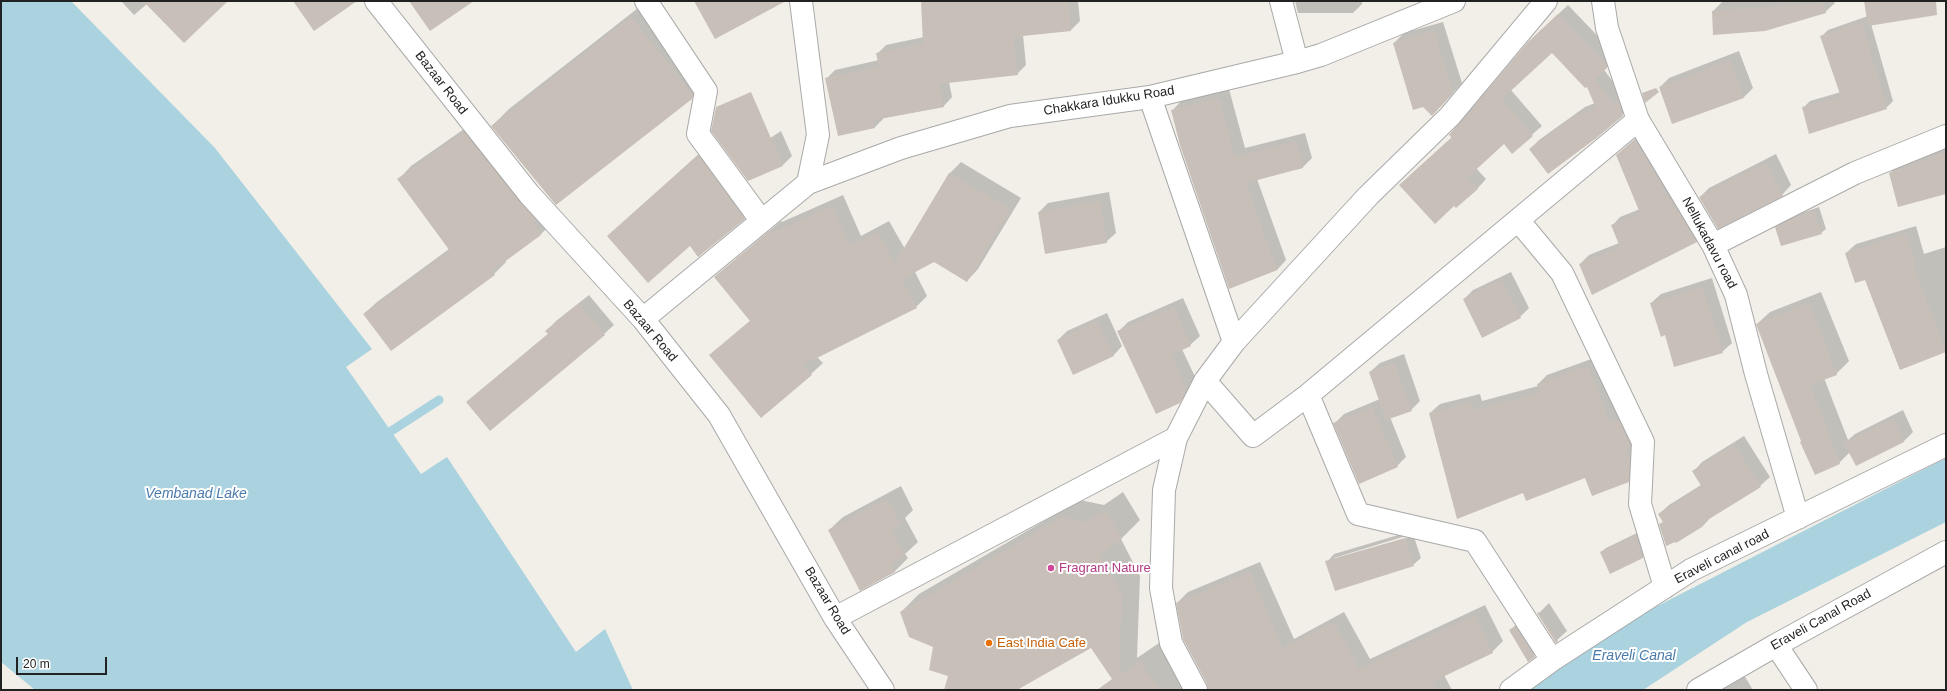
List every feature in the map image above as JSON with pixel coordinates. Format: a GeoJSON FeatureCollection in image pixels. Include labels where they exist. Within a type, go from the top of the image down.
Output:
{"type":"FeatureCollection","features":[{"type":"Feature","properties":{"kind":"street","name":"Bazaar Road"},"geometry":{"type":"LineString","coordinates":[[376,1],[529,194],[642,319],[719,415],[835,618],[883,690]]}},
{"type":"Feature","properties":{"kind":"street"},"geometry":{"type":"LineString","coordinates":[[646,1],[706,91],[698,134],[761,220]]}},
{"type":"Feature","properties":{"kind":"street"},"geometry":{"type":"LineString","coordinates":[[801,1],[818,135],[808,183]]}},
{"type":"Feature","properties":{"kind":"street"},"geometry":{"type":"LineString","coordinates":[[1281,1],[1297,62]]}},
{"type":"Feature","properties":{"kind":"street","name":"Chakkara Idukku Road"},"geometry":{"type":"LineString","coordinates":[[642,319],[808,183],[901,148],[1010,116],[1150,97],[1297,62],[1321,55],[1454,1]]}},
{"type":"Feature","properties":{"kind":"street"},"geometry":{"type":"LineString","coordinates":[[1196,690],[1171,643],[1161,588],[1164,490],[1176,438],[1205,381],[1234,342],[1368,196],[1450,116],[1546,1]]}},
{"type":"Feature","properties":{"kind":"street","name":"Nellukadavu road"},"geometry":{"type":"LineString","coordinates":[[1604,1],[1607,28],[1638,120],[1713,244],[1736,295],[1756,374],[1798,518]]}},
{"type":"Feature","properties":{"kind":"street"},"geometry":{"type":"LineString","coordinates":[[1150,97],[1234,342]]}},
{"type":"Feature","properties":{"kind":"street"},"geometry":{"type":"LineString","coordinates":[[1205,381],[1253,436],[1308,395],[1638,120]]}},
{"type":"Feature","properties":{"kind":"street"},"geometry":{"type":"LineString","coordinates":[[1713,244],[1855,172],[1946,136]]}},
{"type":"Feature","properties":{"kind":"street"},"geometry":{"type":"LineString","coordinates":[[1518,220],[1562,273],[1643,442],[1640,504],[1664,587]]}},
{"type":"Feature","properties":{"kind":"street"},"geometry":{"type":"LineString","coordinates":[[1308,395],[1358,514],[1475,541],[1552,660]]}},
{"type":"Feature","properties":{"kind":"street"},"geometry":{"type":"LineString","coordinates":[[835,618],[1176,438]]}},
{"type":"Feature","properties":{"kind":"street","name":"Eraveli canal road"},"geometry":{"type":"LineString","coordinates":[[1511,690],[1552,660],[1691,570],[1946,446]]}},
{"type":"Feature","properties":{"kind":"street","name":"Eraveli Canal Road"},"geometry":{"type":"LineString","coordinates":[[1698,690],[1776,644],[1946,552]]}},
{"type":"Feature","properties":{"kind":"street"},"geometry":{"type":"LineString","coordinates":[[1776,644],[1806,690]]}},
{"type":"Feature","properties":{"kind":"water","name":"Vembanad Lake"},"geometry":{"type":"Polygon","coordinates":[[[1,1],[71,1],[215,148],[372,349],[346,367],[421,474],[447,457],[576,652],[605,629],[633,690],[1,690],[1,1]]]}},
{"type":"Feature","properties":{"kind":"water","name":"Eraveli Canal"},"geometry":{"type":"Polygon","coordinates":[[[1946,458],[1946,522],[1747,622],[1643,690],[1525,690],[1552,660],[1946,458]]]}},
{"type":"Feature","properties":{"kind":"pier"},"geometry":{"type":"Polygon","coordinates":[[[1,662],[35,690],[1,690],[1,662]]]}},
{"type":"Feature","properties":{"kind":"building"},"geometry":{"type":"Polygon","coordinates":[[[143,1],[228,1],[184,43],[143,1]]]}},
{"type":"Feature","properties":{"kind":"building"},"geometry":{"type":"Polygon","coordinates":[[[293,1],[357,1],[314,31],[293,1]]]}},
{"type":"Feature","properties":{"kind":"building"},"geometry":{"type":"Polygon","coordinates":[[[409,1],[474,1],[430,31],[409,1]]]}},
{"type":"Feature","properties":{"kind":"building"},"geometry":{"type":"Polygon","coordinates":[[[694,1],[786,1],[715,39],[694,1]]]}},
{"type":"Feature","properties":{"kind":"building"},"geometry":{"type":"Polygon","coordinates":[[[921,1],[1068,1],[1071,31],[1013,37],[1018,75],[939,84],[944,107],[874,120],[875,128],[838,136],[825,78],[879,67],[876,53],[923,44],[921,1]]]}},
{"type":"Feature","properties":{"kind":"building"},"geometry":{"type":"Polygon","coordinates":[[[1864,1],[1936,1],[1937,15],[1868,26],[1864,1]]]}},
{"type":"Feature","properties":{"kind":"building"},"geometry":{"type":"Polygon","coordinates":[[[1824,3],[1826,13],[1765,31],[1713,35],[1712,11],[1824,3]]]}},
{"type":"Feature","properties":{"kind":"building"},"geometry":{"type":"Polygon","coordinates":[[[1558,14],[1606,64],[1607,68],[1595,79],[1613,103],[1618,101],[1623,116],[1548,174],[1529,149],[1575,116],[1596,108],[1587,87],[1585,88],[1552,53],[1502,99],[1533,136],[1512,154],[1504,144],[1467,178],[1478,189],[1456,208],[1454,206],[1435,224],[1399,185],[1452,138],[1449,135],[1528,42],[1558,14]]]}},
{"type":"Feature","properties":{"kind":"building"},"geometry":{"type":"Polygon","coordinates":[[[631,17],[693,95],[692,99],[556,205],[491,126],[631,17]]]}},
{"type":"Feature","properties":{"kind":"building"},"geometry":{"type":"Polygon","coordinates":[[[1862,22],[1887,109],[1809,134],[1802,107],[1841,97],[1820,36],[1862,22]]]}},
{"type":"Feature","properties":{"kind":"building"},"geometry":{"type":"Polygon","coordinates":[[[1434,30],[1453,93],[1432,116],[1423,107],[1413,110],[1393,43],[1434,30]]]}},
{"type":"Feature","properties":{"kind":"building"},"geometry":{"type":"Polygon","coordinates":[[[1730,60],[1744,98],[1672,124],[1659,87],[1730,60]]]}},
{"type":"Feature","properties":{"kind":"building"},"geometry":{"type":"Polygon","coordinates":[[[1656,88],[1659,92],[1645,103],[1642,93],[1656,88]]]}},
{"type":"Feature","properties":{"kind":"building"},"geometry":{"type":"Polygon","coordinates":[[[751,92],[783,166],[748,181],[711,131],[716,107],[751,92]]]}},
{"type":"Feature","properties":{"kind":"building"},"geometry":{"type":"Polygon","coordinates":[[[1219,98],[1235,157],[1296,141],[1303,168],[1246,183],[1277,270],[1229,289],[1180,145],[1171,110],[1219,98]]]}},
{"type":"Feature","properties":{"kind":"building"},"geometry":{"type":"Polygon","coordinates":[[[464,132],[536,221],[533,223],[541,235],[492,271],[495,275],[391,351],[363,314],[450,251],[397,179],[464,132]]]}},
{"type":"Feature","properties":{"kind":"building"},"geometry":{"type":"Polygon","coordinates":[[[1635,139],[1675,209],[1676,208],[1697,242],[1592,295],[1579,264],[1620,247],[1611,225],[1640,213],[1616,155],[1635,139]]]}},
{"type":"Feature","properties":{"kind":"building"},"geometry":{"type":"Polygon","coordinates":[[[1946,152],[1946,194],[1898,207],[1889,173],[1946,152]]]}},
{"type":"Feature","properties":{"kind":"building"},"geometry":{"type":"Polygon","coordinates":[[[698,155],[745,219],[698,257],[690,246],[648,283],[607,236],[698,155]]]}},
{"type":"Feature","properties":{"kind":"building"},"geometry":{"type":"Polygon","coordinates":[[[1766,163],[1783,196],[1718,229],[1699,197],[1766,163]]]}},
{"type":"Feature","properties":{"kind":"building"},"geometry":{"type":"Polygon","coordinates":[[[949,173],[1010,209],[967,282],[934,262],[902,279],[917,308],[803,365],[812,375],[761,418],[709,355],[750,321],[714,277],[769,231],[771,233],[832,206],[850,246],[878,232],[895,263],[949,173]]]}},
{"type":"Feature","properties":{"kind":"building"},"geometry":{"type":"Polygon","coordinates":[[[1100,201],[1107,243],[1045,254],[1038,212],[1100,201]]]}},
{"type":"Feature","properties":{"kind":"building"},"geometry":{"type":"Polygon","coordinates":[[[1814,211],[1822,234],[1781,246],[1775,227],[1796,217],[1814,211]]]}},
{"type":"Feature","properties":{"kind":"building"},"geometry":{"type":"Polygon","coordinates":[[[1906,234],[1916,265],[1913,266],[1946,352],[1900,370],[1865,280],[1855,283],[1845,253],[1906,234]]]}},
{"type":"Feature","properties":{"kind":"building"},"geometry":{"type":"Polygon","coordinates":[[[1501,280],[1521,318],[1482,338],[1463,299],[1501,280]]]}},
{"type":"Feature","properties":{"kind":"building"},"geometry":{"type":"Polygon","coordinates":[[[1702,287],[1723,353],[1674,367],[1665,335],[1661,337],[1650,303],[1702,287]]]}},
{"type":"Feature","properties":{"kind":"building"},"geometry":{"type":"Polygon","coordinates":[[[579,303],[605,335],[490,431],[466,402],[548,334],[545,331],[579,303]]]}},
{"type":"Feature","properties":{"kind":"building"},"geometry":{"type":"Polygon","coordinates":[[[1809,303],[1837,375],[1810,385],[1840,464],[1815,475],[1800,442],[1801,441],[1756,324],[1809,303]]]}},
{"type":"Feature","properties":{"kind":"building"},"geometry":{"type":"Polygon","coordinates":[[[1174,307],[1191,346],[1171,355],[1187,389],[1180,403],[1156,414],[1117,331],[1174,307]]]}},
{"type":"Feature","properties":{"kind":"building"},"geometry":{"type":"Polygon","coordinates":[[[1097,322],[1114,356],[1073,375],[1057,340],[1097,322]]]}},
{"type":"Feature","properties":{"kind":"building"},"geometry":{"type":"Polygon","coordinates":[[[1394,363],[1412,411],[1386,420],[1369,372],[1394,363]]]}},
{"type":"Feature","properties":{"kind":"building"},"geometry":{"type":"Polygon","coordinates":[[[1588,366],[1610,423],[1619,420],[1630,445],[1630,447],[1625,448],[1630,460],[1629,482],[1592,496],[1585,478],[1526,501],[1523,493],[1457,519],[1429,413],[1471,403],[1472,410],[1540,393],[1537,384],[1588,366]]]}},
{"type":"Feature","properties":{"kind":"building"},"geometry":{"type":"Polygon","coordinates":[[[1372,407],[1398,467],[1359,484],[1333,423],[1372,407]]]}},
{"type":"Feature","properties":{"kind":"building"},"geometry":{"type":"Polygon","coordinates":[[[1893,419],[1904,442],[1856,466],[1844,443],[1893,419]]]}},
{"type":"Feature","properties":{"kind":"building"},"geometry":{"type":"Polygon","coordinates":[[[1734,445],[1761,487],[1701,524],[1702,527],[1676,543],[1675,542],[1666,546],[1659,524],[1663,522],[1658,514],[1702,487],[1692,471],[1734,445]]]}},
{"type":"Feature","properties":{"kind":"building"},"geometry":{"type":"Polygon","coordinates":[[[887,499],[901,524],[891,529],[905,556],[890,564],[895,572],[860,591],[828,530],[887,499]]]}},
{"type":"Feature","properties":{"kind":"building","name":"Fragrant Nature"},"geometry":{"type":"Polygon","coordinates":[[[1105,510],[1122,539],[1100,553],[1122,595],[1119,675],[1140,661],[1160,690],[1097,690],[1112,679],[1091,648],[1017,690],[944,690],[948,676],[929,670],[933,647],[909,637],[900,612],[1062,517],[1086,522],[1105,510]]]}},
{"type":"Feature","properties":{"kind":"building"},"geometry":{"type":"Polygon","coordinates":[[[1636,535],[1643,558],[1610,574],[1600,552],[1636,535]]]}},
{"type":"Feature","properties":{"kind":"building"},"geometry":{"type":"Polygon","coordinates":[[[1405,538],[1414,566],[1335,591],[1325,561],[1405,538]]]}},
{"type":"Feature","properties":{"kind":"building"},"geometry":{"type":"Polygon","coordinates":[[[1250,572],[1283,649],[1334,622],[1359,669],[1475,615],[1493,653],[1432,682],[1436,690],[1208,690],[1207,684],[1183,639],[1176,603],[1250,572]]]}},
{"type":"Feature","properties":{"kind":"building"},"geometry":{"type":"Polygon","coordinates":[[[1539,612],[1558,641],[1556,643],[1537,613],[1539,612]]]}},
{"type":"Feature","properties":{"kind":"building"},"geometry":{"type":"Polygon","coordinates":[[[1515,626],[1535,657],[1528,662],[1509,630],[1515,626]]]}},
{"type":"Feature","properties":{"kind":"waterway"},"geometry":{"type":"LineString","coordinates":[[382,437],[439,400]]}},
{"type":"Feature","properties":{"kind":"place","name":"Fragrant Nature"},"geometry":{"type":"Point","coordinates":[1051,568]}},
{"type":"Feature","properties":{"kind":"place","name":"East India Cafe"},"geometry":{"type":"Point","coordinates":[989,643]}}]}
